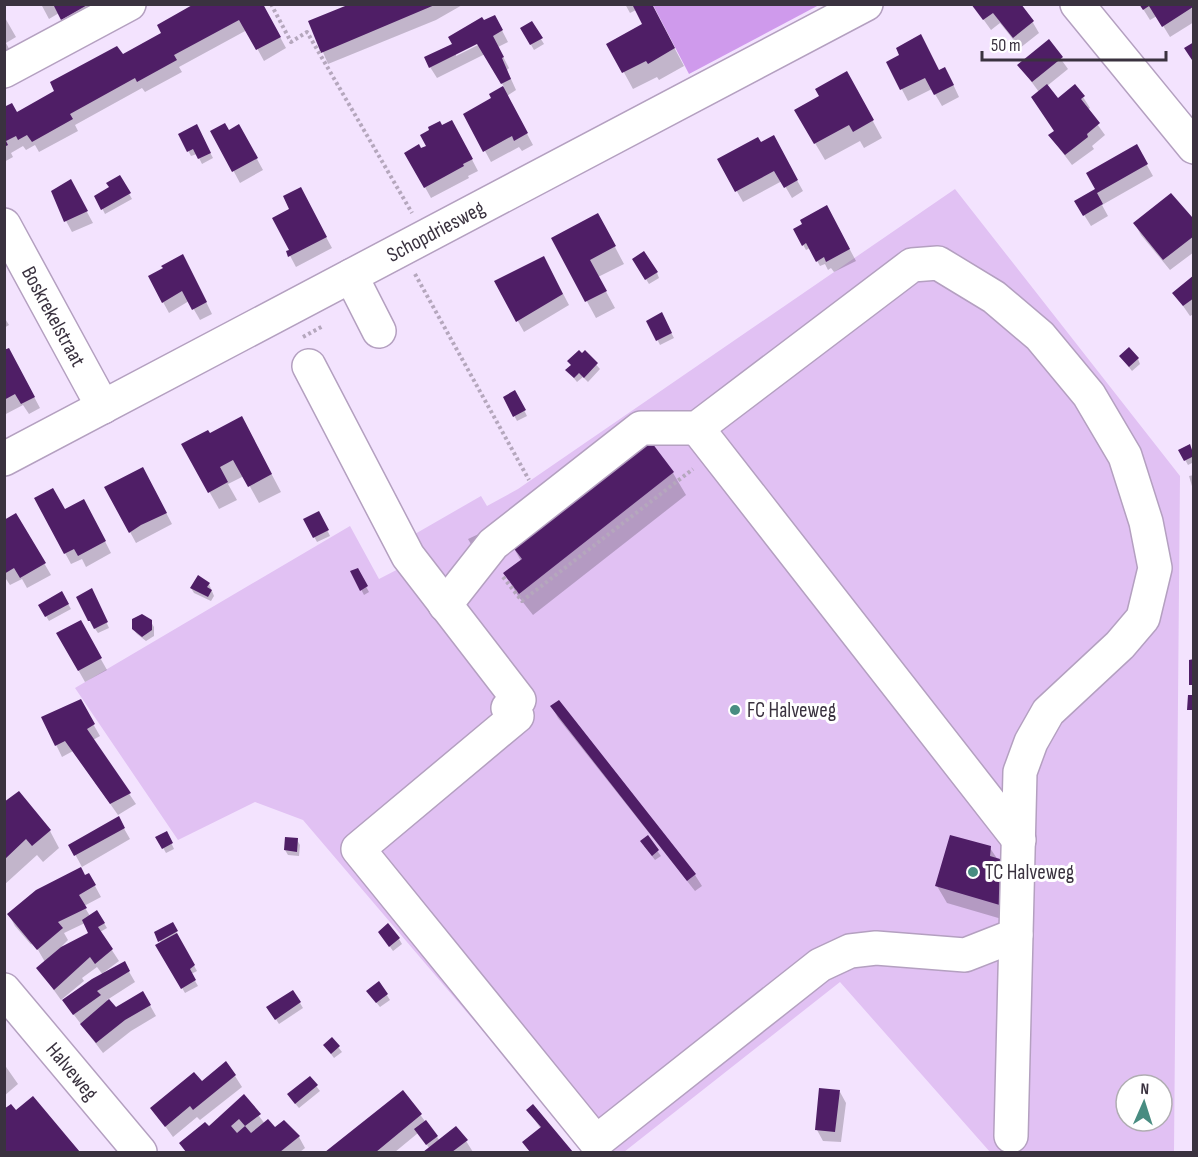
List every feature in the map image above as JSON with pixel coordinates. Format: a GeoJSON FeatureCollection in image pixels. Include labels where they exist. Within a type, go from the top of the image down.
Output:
{"type":"FeatureCollection","features":[{"type":"Feature","properties":{"kind":"street"},"geometry":{"type":"LineString","coordinates":[[4,71],[129,4]]}},
{"type":"Feature","properties":{"kind":"street","name":"Schopdriesweg"},"geometry":{"type":"LineString","coordinates":[[4,459],[866,4]]}},
{"type":"Feature","properties":{"kind":"street"},"geometry":{"type":"LineString","coordinates":[[1077,4],[1194,147]]}},
{"type":"Feature","properties":{"kind":"street","name":"Boskrekelstraat"},"geometry":{"type":"LineString","coordinates":[[4,225],[103,407]]}},
{"type":"Feature","properties":{"kind":"street"},"geometry":{"type":"LineString","coordinates":[[706,440],[912,265],[938,263],[994,297],[1040,336],[1089,395],[1125,456],[1146,522],[1155,568],[1143,618],[1120,645],[1048,712],[1031,742],[1020,772],[1011,1136]]}},
{"type":"Feature","properties":{"kind":"street"},"geometry":{"type":"LineString","coordinates":[[351,276],[379,331]]}},
{"type":"Feature","properties":{"kind":"street"},"geometry":{"type":"LineString","coordinates":[[309,366],[408,556],[519,700],[508,708],[517,716],[358,849],[596,1142],[820,965],[850,951],[876,948],[965,955],[1016,935]]}},
{"type":"Feature","properties":{"kind":"street"},"geometry":{"type":"LineString","coordinates":[[445,605],[487,554],[493,543],[641,428],[706,440],[1018,840]]}},
{"type":"Feature","properties":{"kind":"street","name":"Halveweg"},"geometry":{"type":"LineString","coordinates":[[4,990],[140,1152]]}},
{"type":"Feature","properties":{"kind":"path"},"geometry":{"type":"LineString","coordinates":[[271,4],[291,42],[307,32],[426,237]]}},
{"type":"Feature","properties":{"kind":"path"},"geometry":{"type":"LineString","coordinates":[[415,274],[530,483]]}},
{"type":"Feature","properties":{"kind":"path"},"geometry":{"type":"LineString","coordinates":[[487,554],[522,601],[706,440]]}},
{"type":"Feature","properties":{"kind":"shaded area"},"geometry":{"type":"Polygon","coordinates":[[[653,5],[819,5],[689,74],[653,5]]]}},
{"type":"Feature","properties":{"kind":"shaded area"},"geometry":{"type":"Polygon","coordinates":[[[955,189],[1180,476],[1174,1152],[990,1152],[840,982],[624,1152],[586,1152],[303,820],[255,802],[178,840],[75,688],[350,526],[379,579],[410,563],[408,538],[481,496],[487,506],[518,489],[955,189]]]}},
{"type":"Feature","properties":{"kind":"building"},"geometry":{"type":"Polygon","coordinates":[[[53,4],[89,4],[61,20],[53,4]]]}},
{"type":"Feature","properties":{"kind":"building"},"geometry":{"type":"Polygon","coordinates":[[[194,4],[263,4],[281,37],[256,50],[239,20],[174,55],[177,60],[137,82],[135,78],[70,114],[73,119],[32,142],[27,135],[18,140],[16,136],[6,141],[8,145],[4,147],[4,107],[12,103],[17,112],[54,91],[50,82],[117,46],[123,54],[161,33],[157,25],[194,4]]]}},
{"type":"Feature","properties":{"kind":"building"},"geometry":{"type":"Polygon","coordinates":[[[350,4],[437,4],[321,53],[308,21],[350,4]]]}},
{"type":"Feature","properties":{"kind":"building"},"geometry":{"type":"Polygon","coordinates":[[[632,4],[652,4],[675,48],[648,64],[646,61],[622,73],[606,44],[642,24],[632,4]]]}},
{"type":"Feature","properties":{"kind":"building"},"geometry":{"type":"Polygon","coordinates":[[[971,4],[1021,4],[1034,21],[1013,38],[993,13],[983,20],[971,4]]]}},
{"type":"Feature","properties":{"kind":"building"},"geometry":{"type":"Polygon","coordinates":[[[1139,4],[1191,4],[1193,7],[1162,27],[1149,6],[1143,10],[1139,4]]]}},
{"type":"Feature","properties":{"kind":"building"},"geometry":{"type":"Polygon","coordinates":[[[495,15],[503,30],[493,36],[504,57],[502,58],[511,79],[501,84],[477,44],[429,68],[424,57],[452,44],[448,37],[482,17],[484,20],[495,15]]]}},
{"type":"Feature","properties":{"kind":"building"},"geometry":{"type":"Polygon","coordinates":[[[532,21],[543,38],[530,45],[520,28],[532,21]]]}},
{"type":"Feature","properties":{"kind":"building"},"geometry":{"type":"Polygon","coordinates":[[[921,34],[939,70],[945,67],[954,85],[934,95],[925,78],[900,90],[886,62],[899,55],[896,48],[921,34]]]}},
{"type":"Feature","properties":{"kind":"building"},"geometry":{"type":"Polygon","coordinates":[[[1049,39],[1063,57],[1032,82],[1017,65],[1049,39]]]}},
{"type":"Feature","properties":{"kind":"building"},"geometry":{"type":"Polygon","coordinates":[[[1194,42],[1194,63],[1184,48],[1194,42]]]}},
{"type":"Feature","properties":{"kind":"building"},"geometry":{"type":"Polygon","coordinates":[[[847,71],[874,120],[853,132],[849,125],[814,144],[794,110],[819,96],[815,89],[847,71]]]}},
{"type":"Feature","properties":{"kind":"building"},"geometry":{"type":"Polygon","coordinates":[[[1047,84],[1058,98],[1075,84],[1085,96],[1081,99],[1100,123],[1087,134],[1088,137],[1065,155],[1048,135],[1054,131],[1031,97],[1047,84]]]}},
{"type":"Feature","properties":{"kind":"building"},"geometry":{"type":"Polygon","coordinates":[[[503,86],[528,133],[514,141],[512,136],[483,152],[463,114],[491,98],[489,94],[503,86]]]}},
{"type":"Feature","properties":{"kind":"building"},"geometry":{"type":"Polygon","coordinates":[[[452,120],[473,159],[424,188],[404,153],[419,144],[421,148],[426,146],[420,135],[429,130],[428,127],[440,121],[442,125],[452,120]]]}},
{"type":"Feature","properties":{"kind":"building"},"geometry":{"type":"Polygon","coordinates":[[[225,123],[229,130],[239,124],[258,158],[232,172],[210,131],[225,123]]]}},
{"type":"Feature","properties":{"kind":"building"},"geometry":{"type":"Polygon","coordinates":[[[197,124],[211,153],[198,159],[193,149],[187,152],[178,134],[197,124]]]}},
{"type":"Feature","properties":{"kind":"building"},"geometry":{"type":"Polygon","coordinates":[[[774,135],[798,180],[784,188],[774,171],[735,192],[717,159],[758,137],[761,142],[774,135]]]}},
{"type":"Feature","properties":{"kind":"building"},"geometry":{"type":"Polygon","coordinates":[[[1137,144],[1148,164],[1097,193],[1103,204],[1083,216],[1074,201],[1095,189],[1086,173],[1137,144]]]}},
{"type":"Feature","properties":{"kind":"building"},"geometry":{"type":"Polygon","coordinates":[[[120,175],[131,193],[101,210],[94,196],[109,187],[106,183],[120,175]]]}},
{"type":"Feature","properties":{"kind":"building"},"geometry":{"type":"Polygon","coordinates":[[[71,179],[88,211],[64,222],[51,191],[71,179]]]}},
{"type":"Feature","properties":{"kind":"building"},"geometry":{"type":"Polygon","coordinates":[[[301,187],[327,237],[288,257],[286,251],[289,250],[272,218],[289,209],[283,196],[301,187]]]}},
{"type":"Feature","properties":{"kind":"building"},"geometry":{"type":"Polygon","coordinates":[[[1171,193],[1192,217],[1194,236],[1163,260],[1133,223],[1171,193]]]}},
{"type":"Feature","properties":{"kind":"building"},"geometry":{"type":"Polygon","coordinates":[[[827,205],[850,249],[826,262],[824,257],[816,262],[806,243],[802,246],[793,229],[802,224],[800,220],[827,205]]]}},
{"type":"Feature","properties":{"kind":"building"},"geometry":{"type":"Polygon","coordinates":[[[598,213],[616,246],[590,260],[607,291],[585,302],[551,238],[598,213]]]}},
{"type":"Feature","properties":{"kind":"building"},"geometry":{"type":"Polygon","coordinates":[[[644,251],[658,272],[645,280],[632,259],[644,251]]]}},
{"type":"Feature","properties":{"kind":"building"},"geometry":{"type":"Polygon","coordinates":[[[183,254],[207,302],[192,310],[182,291],[162,303],[148,276],[183,254]]]}},
{"type":"Feature","properties":{"kind":"building"},"geometry":{"type":"Polygon","coordinates":[[[544,256],[563,294],[516,322],[494,281],[544,256]]]}},
{"type":"Feature","properties":{"kind":"building"},"geometry":{"type":"Polygon","coordinates":[[[1194,275],[1194,298],[1183,306],[1172,293],[1194,275]]]}},
{"type":"Feature","properties":{"kind":"building"},"geometry":{"type":"Polygon","coordinates":[[[662,312],[672,333],[656,341],[646,321],[662,312]]]}},
{"type":"Feature","properties":{"kind":"building"},"geometry":{"type":"Polygon","coordinates":[[[1129,347],[1139,358],[1129,367],[1119,356],[1129,347]]]}},
{"type":"Feature","properties":{"kind":"building"},"geometry":{"type":"Polygon","coordinates":[[[9,348],[35,397],[21,404],[15,394],[4,400],[4,350],[9,348]]]}},
{"type":"Feature","properties":{"kind":"building"},"geometry":{"type":"Polygon","coordinates":[[[579,350],[582,353],[585,350],[598,363],[584,378],[579,373],[574,378],[565,370],[571,365],[567,361],[579,350]]]}},
{"type":"Feature","properties":{"kind":"building"},"geometry":{"type":"Polygon","coordinates":[[[515,390],[526,410],[513,417],[503,397],[515,390]]]}},
{"type":"Feature","properties":{"kind":"building"},"geometry":{"type":"Polygon","coordinates":[[[242,416],[272,474],[248,487],[233,460],[220,467],[228,482],[208,493],[181,444],[208,430],[210,433],[242,416]]]}},
{"type":"Feature","properties":{"kind":"building"},"geometry":{"type":"Polygon","coordinates":[[[646,435],[674,472],[519,594],[503,573],[522,559],[509,542],[646,435]]]}},
{"type":"Feature","properties":{"kind":"building"},"geometry":{"type":"Polygon","coordinates":[[[1190,444],[1194,456],[1184,461],[1178,450],[1190,444]]]}},
{"type":"Feature","properties":{"kind":"building"},"geometry":{"type":"Polygon","coordinates":[[[143,467],[167,513],[129,533],[104,487],[143,467]]]}},
{"type":"Feature","properties":{"kind":"building"},"geometry":{"type":"Polygon","coordinates":[[[53,488],[65,509],[84,499],[106,541],[78,556],[74,549],[64,554],[34,498],[53,488]]]}},
{"type":"Feature","properties":{"kind":"building"},"geometry":{"type":"Polygon","coordinates":[[[319,511],[329,530],[313,538],[303,519],[319,511]]]}},
{"type":"Feature","properties":{"kind":"building"},"geometry":{"type":"Polygon","coordinates":[[[16,513],[46,563],[20,578],[14,568],[4,574],[4,520],[16,513]]]}},
{"type":"Feature","properties":{"kind":"building"},"geometry":{"type":"Polygon","coordinates":[[[358,568],[368,586],[360,591],[350,571],[358,568]]]}},
{"type":"Feature","properties":{"kind":"building"},"geometry":{"type":"Polygon","coordinates":[[[198,575],[210,583],[207,587],[212,590],[208,597],[190,588],[198,575]]]}},
{"type":"Feature","properties":{"kind":"building"},"geometry":{"type":"Polygon","coordinates":[[[92,588],[108,622],[94,629],[76,597],[92,588]]]}},
{"type":"Feature","properties":{"kind":"building"},"geometry":{"type":"Polygon","coordinates":[[[62,591],[69,604],[45,617],[38,605],[62,591]]]}},
{"type":"Feature","properties":{"kind":"building"},"geometry":{"type":"Polygon","coordinates":[[[142,614],[152,620],[152,630],[142,637],[132,629],[132,619],[142,614]]]}},
{"type":"Feature","properties":{"kind":"building"},"geometry":{"type":"Polygon","coordinates":[[[81,620],[102,658],[78,671],[56,633],[81,620]]]}},
{"type":"Feature","properties":{"kind":"building"},"geometry":{"type":"Polygon","coordinates":[[[1194,659],[1194,685],[1189,685],[1189,660],[1194,659]]]}},
{"type":"Feature","properties":{"kind":"building"},"geometry":{"type":"Polygon","coordinates":[[[1188,695],[1194,695],[1194,710],[1187,710],[1188,695]]]}},
{"type":"Feature","properties":{"kind":"building"},"geometry":{"type":"Polygon","coordinates":[[[81,699],[95,724],[87,729],[131,793],[110,804],[65,741],[55,746],[41,717],[81,699]]]}},
{"type":"Feature","properties":{"kind":"building"},"geometry":{"type":"Polygon","coordinates":[[[559,700],[696,874],[687,881],[550,706],[559,700]]]}},
{"type":"Feature","properties":{"kind":"building"},"geometry":{"type":"Polygon","coordinates":[[[19,791],[51,830],[32,846],[26,839],[4,860],[4,802],[19,791]]]}},
{"type":"Feature","properties":{"kind":"building"},"geometry":{"type":"Polygon","coordinates":[[[119,816],[125,828],[74,856],[68,845],[119,816]]]}},
{"type":"Feature","properties":{"kind":"building"},"geometry":{"type":"Polygon","coordinates":[[[167,831],[173,843],[162,849],[155,837],[167,831]]]}},
{"type":"Feature","properties":{"kind":"building"},"geometry":{"type":"Polygon","coordinates":[[[648,835],[659,850],[652,856],[640,841],[648,835]]]}},
{"type":"Feature","properties":{"kind":"building","name":"TC Halveweg"},"geometry":{"type":"Polygon","coordinates":[[[950,835],[991,846],[990,856],[1010,862],[1003,906],[935,886],[950,835]]]}},
{"type":"Feature","properties":{"kind":"building"},"geometry":{"type":"Polygon","coordinates":[[[285,837],[298,838],[297,852],[284,850],[285,837]]]}},
{"type":"Feature","properties":{"kind":"building"},"geometry":{"type":"Polygon","coordinates":[[[81,867],[85,875],[89,873],[96,885],[79,895],[87,908],[58,922],[63,928],[37,950],[7,914],[36,890],[81,867]]]}},
{"type":"Feature","properties":{"kind":"building"},"geometry":{"type":"Polygon","coordinates":[[[97,910],[105,923],[98,927],[113,949],[95,964],[90,957],[54,990],[36,968],[61,947],[88,933],[82,920],[97,910]]]}},
{"type":"Feature","properties":{"kind":"building"},"geometry":{"type":"Polygon","coordinates":[[[173,922],[178,931],[158,942],[154,932],[173,922]]]}},
{"type":"Feature","properties":{"kind":"building"},"geometry":{"type":"Polygon","coordinates":[[[388,923],[400,938],[389,947],[378,932],[388,923]]]}},
{"type":"Feature","properties":{"kind":"building"},"geometry":{"type":"Polygon","coordinates":[[[177,933],[195,965],[190,969],[196,980],[181,989],[155,945],[177,933]]]}},
{"type":"Feature","properties":{"kind":"building"},"geometry":{"type":"Polygon","coordinates":[[[125,961],[130,971],[97,991],[101,995],[73,1015],[62,1000],[92,979],[125,961]]]}},
{"type":"Feature","properties":{"kind":"building"},"geometry":{"type":"Polygon","coordinates":[[[379,981],[388,994],[376,1003],[366,991],[379,981]]]}},
{"type":"Feature","properties":{"kind":"building"},"geometry":{"type":"Polygon","coordinates":[[[293,990],[301,1002],[275,1020],[266,1007],[293,990]]]}},
{"type":"Feature","properties":{"kind":"building"},"geometry":{"type":"Polygon","coordinates":[[[143,991],[151,1005],[125,1020],[96,1043],[80,1024],[109,999],[116,1007],[143,991]]]}},
{"type":"Feature","properties":{"kind":"building"},"geometry":{"type":"Polygon","coordinates":[[[332,1037],[340,1046],[331,1054],[323,1045],[332,1037]]]}},
{"type":"Feature","properties":{"kind":"building"},"geometry":{"type":"Polygon","coordinates":[[[226,1061],[236,1075],[193,1110],[190,1106],[165,1127],[150,1108],[194,1072],[202,1081],[226,1061]]]}},
{"type":"Feature","properties":{"kind":"building"},"geometry":{"type":"Polygon","coordinates":[[[310,1076],[318,1085],[295,1104],[287,1094],[310,1076]]]}},
{"type":"Feature","properties":{"kind":"building"},"geometry":{"type":"Polygon","coordinates":[[[819,1088],[840,1090],[835,1132],[815,1130],[819,1088]]]}},
{"type":"Feature","properties":{"kind":"building"},"geometry":{"type":"Polygon","coordinates":[[[403,1090],[422,1114],[376,1152],[325,1152],[403,1090]]]}},
{"type":"Feature","properties":{"kind":"building"},"geometry":{"type":"Polygon","coordinates":[[[244,1094],[261,1114],[245,1126],[251,1133],[268,1119],[275,1127],[284,1120],[300,1136],[280,1152],[186,1152],[179,1143],[205,1122],[209,1126],[244,1094]],[[239,1119],[231,1126],[237,1133],[245,1126],[239,1119]]]}},
{"type":"Feature","properties":{"kind":"building"},"geometry":{"type":"Polygon","coordinates":[[[33,1096],[80,1152],[4,1152],[4,1109],[11,1104],[16,1110],[33,1096]]]}},
{"type":"Feature","properties":{"kind":"building"},"geometry":{"type":"Polygon","coordinates":[[[533,1104],[573,1152],[530,1152],[522,1142],[541,1127],[526,1110],[533,1104]]]}},
{"type":"Feature","properties":{"kind":"building"},"geometry":{"type":"Polygon","coordinates":[[[426,1120],[438,1136],[426,1145],[414,1129],[426,1120]]]}},
{"type":"Feature","properties":{"kind":"building"},"geometry":{"type":"Polygon","coordinates":[[[456,1126],[468,1140],[452,1152],[423,1152],[456,1126]]]}},
{"type":"Feature","properties":{"kind":"place","name":"FC Halveweg"},"geometry":{"type":"Point","coordinates":[735,710]}},
{"type":"Feature","properties":{"kind":"place","name":"TC Halveweg"},"geometry":{"type":"Point","coordinates":[973,872]}}]}
